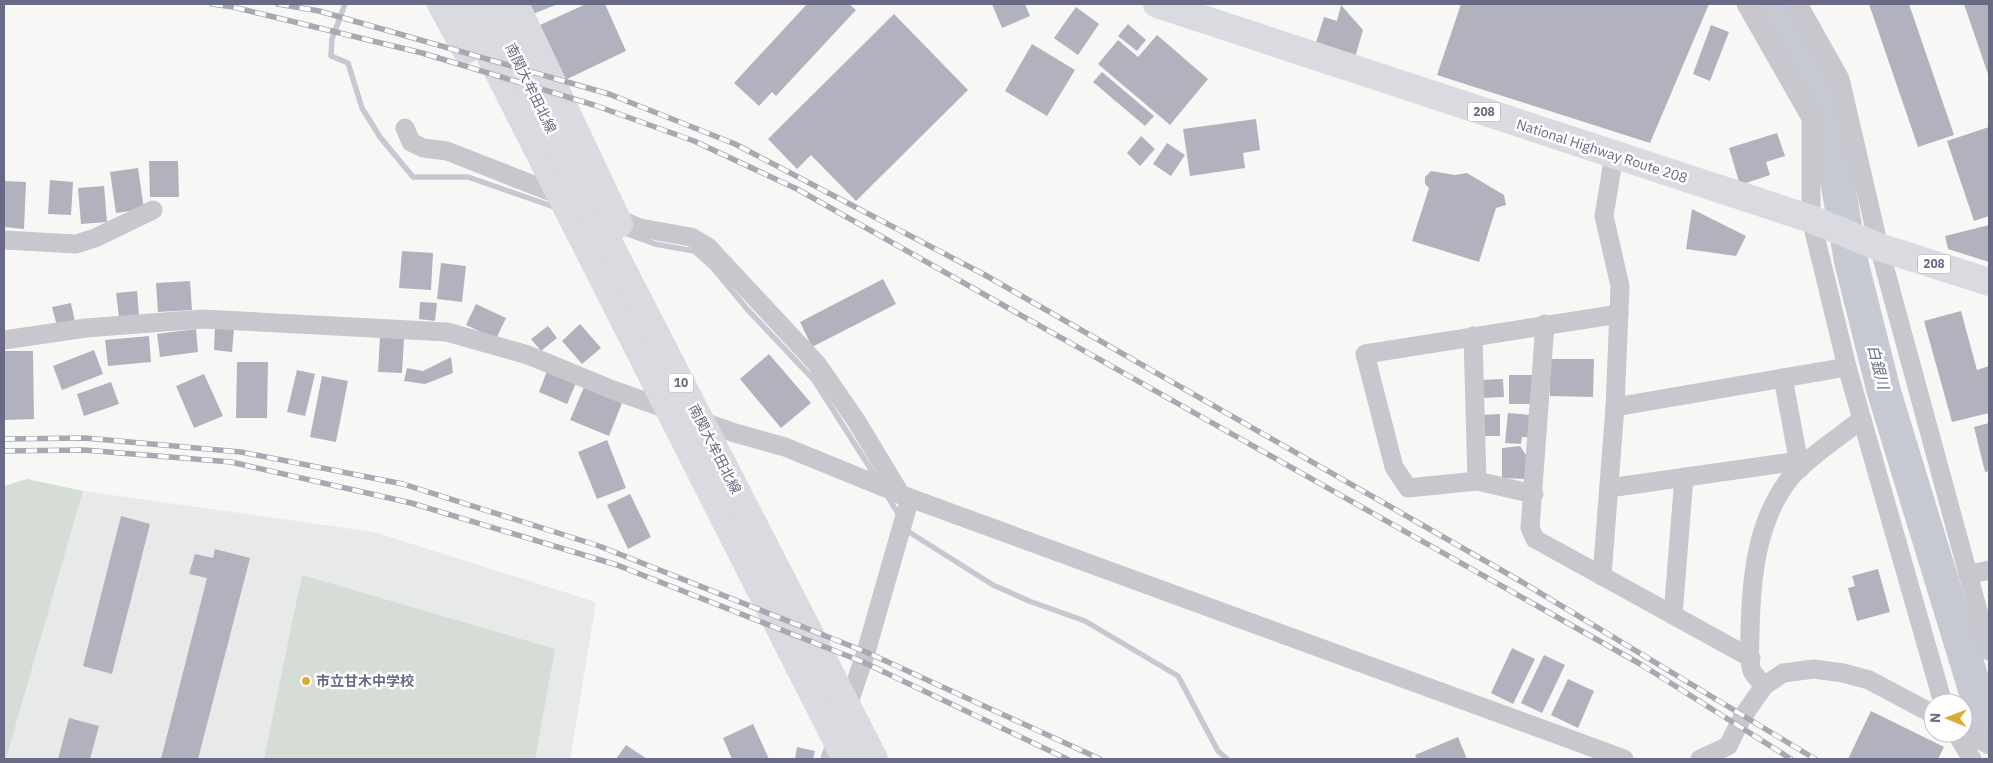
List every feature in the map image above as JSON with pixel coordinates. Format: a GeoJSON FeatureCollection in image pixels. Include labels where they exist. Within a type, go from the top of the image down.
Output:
{"type":"FeatureCollection","features":[{"type":"Feature","properties":{"kind":"main road"},"geometry":{"type":"LineString","coordinates":[[441,4],[493,101],[607,288]]}},
{"type":"Feature","properties":{"kind":"main road","name":"南関大牟田北線"},"geometry":{"type":"LineString","coordinates":[[464,4],[846,759]]}},
{"type":"Feature","properties":{"kind":"main road","name":"南関大牟田北線"},"geometry":{"type":"LineString","coordinates":[[492,4],[537,103],[874,759]]}},
{"type":"Feature","properties":{"kind":"main road"},"geometry":{"type":"LineString","coordinates":[[515,4],[656,306],[672,365]]}},
{"type":"Feature","properties":{"kind":"main road","name":"National Highway Route 208"},"geometry":{"type":"LineString","coordinates":[[1157,4],[1811,219],[1879,247],[1989,282]]}},
{"type":"Feature","properties":{"kind":"street"},"geometry":{"type":"LineString","coordinates":[[1746,4],[1811,118],[1811,219],[1847,367],[1940,693]]}},
{"type":"Feature","properties":{"kind":"street"},"geometry":{"type":"LineString","coordinates":[[1798,4],[1840,79],[1879,247],[1989,651]]}},
{"type":"Feature","properties":{"kind":"street"},"geometry":{"type":"LineString","coordinates":[[405,128],[411,142],[423,148],[446,150],[640,228],[691,237],[708,247],[816,364],[857,422],[905,496],[866,652],[830,759]]}},
{"type":"Feature","properties":{"kind":"street"},"geometry":{"type":"LineString","coordinates":[[1602,576],[1615,407],[1620,286],[1604,216],[1614,155]]}},
{"type":"Feature","properties":{"kind":"street"},"geometry":{"type":"LineString","coordinates":[[4,240],[76,244],[95,238],[153,210]]}},
{"type":"Feature","properties":{"kind":"street"},"geometry":{"type":"LineString","coordinates":[[1534,494],[1477,481],[1408,488],[1394,467],[1364,354],[1545,324],[1619,314]]}},
{"type":"Feature","properties":{"kind":"street"},"geometry":{"type":"LineString","coordinates":[[4,340],[86,328],[203,319],[447,332],[528,355],[613,390],[735,433],[785,447],[905,496],[1624,759]]}},
{"type":"Feature","properties":{"kind":"street"},"geometry":{"type":"LineString","coordinates":[[1545,324],[1530,528],[1535,539],[1751,658]]}},
{"type":"Feature","properties":{"kind":"street"},"geometry":{"type":"LineString","coordinates":[[1473,336],[1477,481]]}},
{"type":"Feature","properties":{"kind":"street"},"geometry":{"type":"LineString","coordinates":[[1615,407],[1847,367]]}},
{"type":"Feature","properties":{"kind":"street"},"geometry":{"type":"LineString","coordinates":[[1783,378],[1799,465]]}},
{"type":"Feature","properties":{"kind":"street"},"geometry":{"type":"LineString","coordinates":[[1764,686],[1752,670],[1751,658],[1750,603],[1754,564],[1761,540],[1775,502],[1799,465],[1862,419]]}},
{"type":"Feature","properties":{"kind":"street"},"geometry":{"type":"LineString","coordinates":[[1609,488],[1684,477],[1799,465]]}},
{"type":"Feature","properties":{"kind":"street"},"geometry":{"type":"LineString","coordinates":[[1673,615],[1684,477]]}},
{"type":"Feature","properties":{"kind":"street"},"geometry":{"type":"LineString","coordinates":[[1968,575],[1989,570]]}},
{"type":"Feature","properties":{"kind":"street"},"geometry":{"type":"LineString","coordinates":[[1700,759],[1730,753],[1744,716],[1764,686],[1783,673],[1814,669],[1843,673],[1869,680],[1923,709]]}},
{"type":"Feature","properties":{"kind":"street"},"geometry":{"type":"LineString","coordinates":[[1973,736],[1989,745]]}},
{"type":"Feature","properties":{"kind":"street"},"geometry":{"type":"LineString","coordinates":[[1962,743],[1972,759]]}},
{"type":"Feature","properties":{"kind":"shaded area"},"geometry":{"type":"Polygon","coordinates":[[[27,479],[83,491],[6,759],[4,759],[4,486],[27,479]]]}},
{"type":"Feature","properties":{"kind":"shaded area","name":"市立甘木中学校"},"geometry":{"type":"Polygon","coordinates":[[[83,491],[374,532],[596,602],[570,759],[6,759],[83,491]]]}},
{"type":"Feature","properties":{"kind":"shaded area"},"geometry":{"type":"Polygon","coordinates":[[[302,575],[555,649],[535,759],[264,759],[302,575]]]}},
{"type":"Feature","properties":{"kind":"building"},"geometry":{"type":"Polygon","coordinates":[[[529,4],[558,4],[533,14],[529,4]]]}},
{"type":"Feature","properties":{"kind":"building"},"geometry":{"type":"Polygon","coordinates":[[[586,4],[605,4],[626,51],[565,80],[540,25],[586,4]]]}},
{"type":"Feature","properties":{"kind":"building"},"geometry":{"type":"Polygon","coordinates":[[[807,4],[849,4],[856,10],[776,96],[772,92],[759,106],[734,83],[807,4]]]}},
{"type":"Feature","properties":{"kind":"building"},"geometry":{"type":"Polygon","coordinates":[[[992,4],[1025,4],[1030,16],[1002,28],[992,4]]]}},
{"type":"Feature","properties":{"kind":"building"},"geometry":{"type":"Polygon","coordinates":[[[1461,4],[1709,4],[1650,143],[1437,75],[1461,4]]]}},
{"type":"Feature","properties":{"kind":"building"},"geometry":{"type":"Polygon","coordinates":[[[1869,4],[1909,4],[1954,135],[1918,147],[1869,4]]]}},
{"type":"Feature","properties":{"kind":"building"},"geometry":{"type":"Polygon","coordinates":[[[1964,4],[1989,4],[1989,77],[1964,4]]]}},
{"type":"Feature","properties":{"kind":"building"},"geometry":{"type":"Polygon","coordinates":[[[1341,5],[1363,30],[1354,61],[1314,49],[1324,17],[1337,21],[1341,5]]]}},
{"type":"Feature","properties":{"kind":"building"},"geometry":{"type":"Polygon","coordinates":[[[1076,7],[1099,24],[1078,55],[1054,38],[1076,7]]]}},
{"type":"Feature","properties":{"kind":"building"},"geometry":{"type":"Polygon","coordinates":[[[894,14],[968,90],[856,201],[811,155],[797,169],[768,139],[894,14]]]}},
{"type":"Feature","properties":{"kind":"building"},"geometry":{"type":"Polygon","coordinates":[[[1128,24],[1146,40],[1137,51],[1118,36],[1128,24]]]}},
{"type":"Feature","properties":{"kind":"building"},"geometry":{"type":"Polygon","coordinates":[[[1711,25],[1729,32],[1710,81],[1693,74],[1711,25]]]}},
{"type":"Feature","properties":{"kind":"building"},"geometry":{"type":"Polygon","coordinates":[[[1157,35],[1208,79],[1170,125],[1098,64],[1118,40],[1138,57],[1157,35]]]}},
{"type":"Feature","properties":{"kind":"building"},"geometry":{"type":"Polygon","coordinates":[[[1032,44],[1075,70],[1047,116],[1005,91],[1032,44]]]}},
{"type":"Feature","properties":{"kind":"building"},"geometry":{"type":"Polygon","coordinates":[[[1102,72],[1154,116],[1145,126],[1093,82],[1102,72]]]}},
{"type":"Feature","properties":{"kind":"building"},"geometry":{"type":"Polygon","coordinates":[[[1256,119],[1260,150],[1243,153],[1245,168],[1190,176],[1183,129],[1256,119]]]}},
{"type":"Feature","properties":{"kind":"building"},"geometry":{"type":"Polygon","coordinates":[[[1989,127],[1989,216],[1974,221],[1947,141],[1989,127]]]}},
{"type":"Feature","properties":{"kind":"building"},"geometry":{"type":"Polygon","coordinates":[[[1777,133],[1785,156],[1766,162],[1770,175],[1740,185],[1729,148],[1777,133]]]}},
{"type":"Feature","properties":{"kind":"building"},"geometry":{"type":"Polygon","coordinates":[[[1141,136],[1155,149],[1140,166],[1127,153],[1141,136]]]}},
{"type":"Feature","properties":{"kind":"building"},"geometry":{"type":"Polygon","coordinates":[[[1167,143],[1185,155],[1171,176],[1153,164],[1167,143]]]}},
{"type":"Feature","properties":{"kind":"building"},"geometry":{"type":"Polygon","coordinates":[[[149,161],[178,161],[179,197],[150,197],[149,161]]]}},
{"type":"Feature","properties":{"kind":"building"},"geometry":{"type":"Polygon","coordinates":[[[138,168],[144,209],[116,213],[110,172],[138,168]]]}},
{"type":"Feature","properties":{"kind":"building"},"geometry":{"type":"Polygon","coordinates":[[[1431,171],[1455,175],[1467,173],[1504,195],[1506,205],[1496,208],[1479,262],[1412,241],[1429,188],[1425,184],[1425,177],[1431,171]]]}},
{"type":"Feature","properties":{"kind":"building"},"geometry":{"type":"Polygon","coordinates":[[[50,180],[73,182],[71,215],[48,214],[50,180]]]}},
{"type":"Feature","properties":{"kind":"building"},"geometry":{"type":"Polygon","coordinates":[[[4,181],[26,182],[24,229],[4,227],[4,181]]]}},
{"type":"Feature","properties":{"kind":"building"},"geometry":{"type":"Polygon","coordinates":[[[104,186],[107,222],[81,224],[78,188],[104,186]]]}},
{"type":"Feature","properties":{"kind":"building"},"geometry":{"type":"Polygon","coordinates":[[[1692,209],[1746,236],[1736,256],[1686,249],[1692,209]]]}},
{"type":"Feature","properties":{"kind":"building"},"geometry":{"type":"Polygon","coordinates":[[[1989,225],[1989,262],[1948,249],[1945,236],[1989,225]]]}},
{"type":"Feature","properties":{"kind":"building"},"geometry":{"type":"Polygon","coordinates":[[[402,251],[433,253],[431,290],[399,288],[402,251]]]}},
{"type":"Feature","properties":{"kind":"building"},"geometry":{"type":"Polygon","coordinates":[[[441,263],[466,266],[462,302],[437,299],[441,263]]]}},
{"type":"Feature","properties":{"kind":"building"},"geometry":{"type":"Polygon","coordinates":[[[883,279],[896,304],[812,347],[800,322],[883,279]]]}},
{"type":"Feature","properties":{"kind":"building"},"geometry":{"type":"Polygon","coordinates":[[[190,281],[192,310],[158,312],[156,283],[190,281]]]}},
{"type":"Feature","properties":{"kind":"building"},"geometry":{"type":"Polygon","coordinates":[[[137,291],[139,315],[119,317],[116,293],[137,291]]]}},
{"type":"Feature","properties":{"kind":"building"},"geometry":{"type":"Polygon","coordinates":[[[420,302],[437,303],[435,321],[419,319],[420,302]]]}},
{"type":"Feature","properties":{"kind":"building"},"geometry":{"type":"Polygon","coordinates":[[[71,303],[75,322],[57,326],[52,307],[71,303]]]}},
{"type":"Feature","properties":{"kind":"building"},"geometry":{"type":"Polygon","coordinates":[[[476,304],[506,318],[496,339],[466,325],[476,304]]]}},
{"type":"Feature","properties":{"kind":"building"},"geometry":{"type":"Polygon","coordinates":[[[1961,311],[1977,370],[1989,366],[1989,413],[1952,422],[1924,321],[1961,311]]]}},
{"type":"Feature","properties":{"kind":"building"},"geometry":{"type":"Polygon","coordinates":[[[580,324],[601,348],[582,364],[562,341],[580,324]]]}},
{"type":"Feature","properties":{"kind":"building"},"geometry":{"type":"Polygon","coordinates":[[[548,326],[557,338],[541,351],[531,339],[548,326]]]}},
{"type":"Feature","properties":{"kind":"building"},"geometry":{"type":"Polygon","coordinates":[[[215,327],[234,329],[232,352],[214,350],[215,327]]]}},
{"type":"Feature","properties":{"kind":"building"},"geometry":{"type":"Polygon","coordinates":[[[196,329],[198,352],[160,357],[157,334],[196,329]]]}},
{"type":"Feature","properties":{"kind":"building"},"geometry":{"type":"Polygon","coordinates":[[[149,336],[151,362],[108,366],[105,340],[149,336]]]}},
{"type":"Feature","properties":{"kind":"building"},"geometry":{"type":"Polygon","coordinates":[[[380,337],[404,339],[402,373],[378,372],[380,337]]]}},
{"type":"Feature","properties":{"kind":"building"},"geometry":{"type":"Polygon","coordinates":[[[94,350],[103,374],[62,390],[53,366],[94,350]]]}},
{"type":"Feature","properties":{"kind":"building"},"geometry":{"type":"Polygon","coordinates":[[[4,351],[33,351],[34,419],[4,420],[4,351]]]}},
{"type":"Feature","properties":{"kind":"building"},"geometry":{"type":"Polygon","coordinates":[[[769,354],[811,403],[781,428],[740,379],[769,354]]]}},
{"type":"Feature","properties":{"kind":"building"},"geometry":{"type":"Polygon","coordinates":[[[451,357],[453,373],[425,384],[404,381],[407,368],[423,371],[451,357]]]}},
{"type":"Feature","properties":{"kind":"building"},"geometry":{"type":"Polygon","coordinates":[[[1549,359],[1594,359],[1593,397],[1550,396],[1549,359]]]}},
{"type":"Feature","properties":{"kind":"building"},"geometry":{"type":"Polygon","coordinates":[[[237,362],[268,362],[267,418],[236,418],[237,362]]]}},
{"type":"Feature","properties":{"kind":"building"},"geometry":{"type":"Polygon","coordinates":[[[297,370],[315,374],[305,416],[287,412],[297,370]]]}},
{"type":"Feature","properties":{"kind":"building"},"geometry":{"type":"Polygon","coordinates":[[[547,371],[576,383],[567,404],[539,392],[547,371]]]}},
{"type":"Feature","properties":{"kind":"building"},"geometry":{"type":"Polygon","coordinates":[[[204,374],[223,416],[194,428],[176,386],[204,374]]]}},
{"type":"Feature","properties":{"kind":"building"},"geometry":{"type":"Polygon","coordinates":[[[1509,375],[1532,375],[1532,404],[1509,404],[1509,375]]]}},
{"type":"Feature","properties":{"kind":"building"},"geometry":{"type":"Polygon","coordinates":[[[322,376],[348,381],[336,442],[310,437],[322,376]]]}},
{"type":"Feature","properties":{"kind":"building"},"geometry":{"type":"Polygon","coordinates":[[[1503,379],[1504,397],[1481,398],[1480,380],[1503,379]]]}},
{"type":"Feature","properties":{"kind":"building"},"geometry":{"type":"Polygon","coordinates":[[[111,382],[119,404],[84,416],[77,394],[111,382]]]}},
{"type":"Feature","properties":{"kind":"building"},"geometry":{"type":"Polygon","coordinates":[[[584,387],[622,403],[609,436],[570,420],[584,387]]]}},
{"type":"Feature","properties":{"kind":"building"},"geometry":{"type":"Polygon","coordinates":[[[1508,413],[1531,415],[1529,437],[1522,437],[1521,444],[1505,443],[1508,413]]]}},
{"type":"Feature","properties":{"kind":"building"},"geometry":{"type":"Polygon","coordinates":[[[1500,414],[1500,436],[1482,436],[1482,415],[1500,414]]]}},
{"type":"Feature","properties":{"kind":"building"},"geometry":{"type":"Polygon","coordinates":[[[1989,423],[1989,471],[1985,472],[1974,427],[1989,423]]]}},
{"type":"Feature","properties":{"kind":"building"},"geometry":{"type":"Polygon","coordinates":[[[607,440],[626,488],[597,499],[578,452],[607,440]]]}},
{"type":"Feature","properties":{"kind":"building"},"geometry":{"type":"Polygon","coordinates":[[[1520,446],[1526,455],[1527,479],[1502,478],[1502,448],[1520,446]]]}},
{"type":"Feature","properties":{"kind":"building"},"geometry":{"type":"Polygon","coordinates":[[[630,494],[651,537],[628,549],[607,505],[630,494]]]}},
{"type":"Feature","properties":{"kind":"building"},"geometry":{"type":"Polygon","coordinates":[[[121,516],[150,524],[112,674],[83,666],[121,516]]]}},
{"type":"Feature","properties":{"kind":"building"},"geometry":{"type":"Polygon","coordinates":[[[215,549],[250,558],[198,759],[161,759],[207,578],[189,574],[195,554],[213,558],[215,549]]]}},
{"type":"Feature","properties":{"kind":"building"},"geometry":{"type":"Polygon","coordinates":[[[1878,569],[1890,612],[1857,621],[1848,588],[1855,586],[1852,576],[1878,569]]]}},
{"type":"Feature","properties":{"kind":"building"},"geometry":{"type":"Polygon","coordinates":[[[1512,648],[1535,659],[1513,704],[1491,693],[1512,648]]]}},
{"type":"Feature","properties":{"kind":"building"},"geometry":{"type":"Polygon","coordinates":[[[1544,655],[1565,665],[1542,713],[1521,703],[1544,655]]]}},
{"type":"Feature","properties":{"kind":"building"},"geometry":{"type":"Polygon","coordinates":[[[1568,679],[1594,691],[1578,728],[1551,715],[1568,679]]]}},
{"type":"Feature","properties":{"kind":"building"},"geometry":{"type":"Polygon","coordinates":[[[1871,711],[1923,737],[1923,743],[1936,743],[1944,747],[1938,759],[1848,759],[1871,711]]]}},
{"type":"Feature","properties":{"kind":"building"},"geometry":{"type":"Polygon","coordinates":[[[69,718],[99,726],[90,759],[58,759],[69,718]]]}},
{"type":"Feature","properties":{"kind":"building"},"geometry":{"type":"Polygon","coordinates":[[[753,724],[769,759],[732,759],[723,738],[753,724]]]}},
{"type":"Feature","properties":{"kind":"building"},"geometry":{"type":"Polygon","coordinates":[[[1458,737],[1467,759],[1417,759],[1415,755],[1458,737]]]}},
{"type":"Feature","properties":{"kind":"building"},"geometry":{"type":"Polygon","coordinates":[[[626,745],[647,759],[616,759],[626,745]]]}},
{"type":"Feature","properties":{"kind":"building"},"geometry":{"type":"Polygon","coordinates":[[[797,747],[815,751],[813,759],[795,759],[797,747]]]}},
{"type":"Feature","properties":{"kind":"waterway"},"geometry":{"type":"LineString","coordinates":[[345,4],[332,39],[331,56],[348,63],[362,108],[380,137],[413,177],[468,177],[557,208]]}},
{"type":"Feature","properties":{"kind":"waterway","name":"白銀川"},"geometry":{"type":"LineString","coordinates":[[1769,4],[1821,87],[1851,261],[1884,392],[1989,735]]}},
{"type":"Feature","properties":{"kind":"waterway"},"geometry":{"type":"LineString","coordinates":[[622,232],[655,244],[694,251],[713,268],[747,309],[814,380],[877,479]]}},
{"type":"Feature","properties":{"kind":"waterway"},"geometry":{"type":"LineString","coordinates":[[887,495],[900,517]]}},
{"type":"Feature","properties":{"kind":"waterway"},"geometry":{"type":"LineString","coordinates":[[906,527],[909,532],[993,585],[1029,601],[1085,621],[1178,676],[1218,751],[1227,759]]}},
{"type":"Feature","properties":{"kind":"railway"},"geometry":{"type":"LineString","coordinates":[[212,4],[233,7],[422,53],[594,105],[694,141],[797,189],[1642,665],[1791,759]]}},
{"type":"Feature","properties":{"kind":"railway"},"geometry":{"type":"LineString","coordinates":[[278,4],[319,11],[609,94],[735,144],[985,275],[1522,582],[1815,759]]}},
{"type":"Feature","properties":{"kind":"railway"},"geometry":{"type":"LineString","coordinates":[[4,439],[85,438],[241,452],[403,484],[599,546],[866,652],[1100,759]]}},
{"type":"Feature","properties":{"kind":"railway"},"geometry":{"type":"LineString","coordinates":[[4,451],[84,450],[231,462],[411,503],[617,565],[863,662],[1067,759]]}},
{"type":"Feature","properties":{"kind":"place","name":"市立甘木中学校"},"geometry":{"type":"Point","coordinates":[306,681]}}]}
